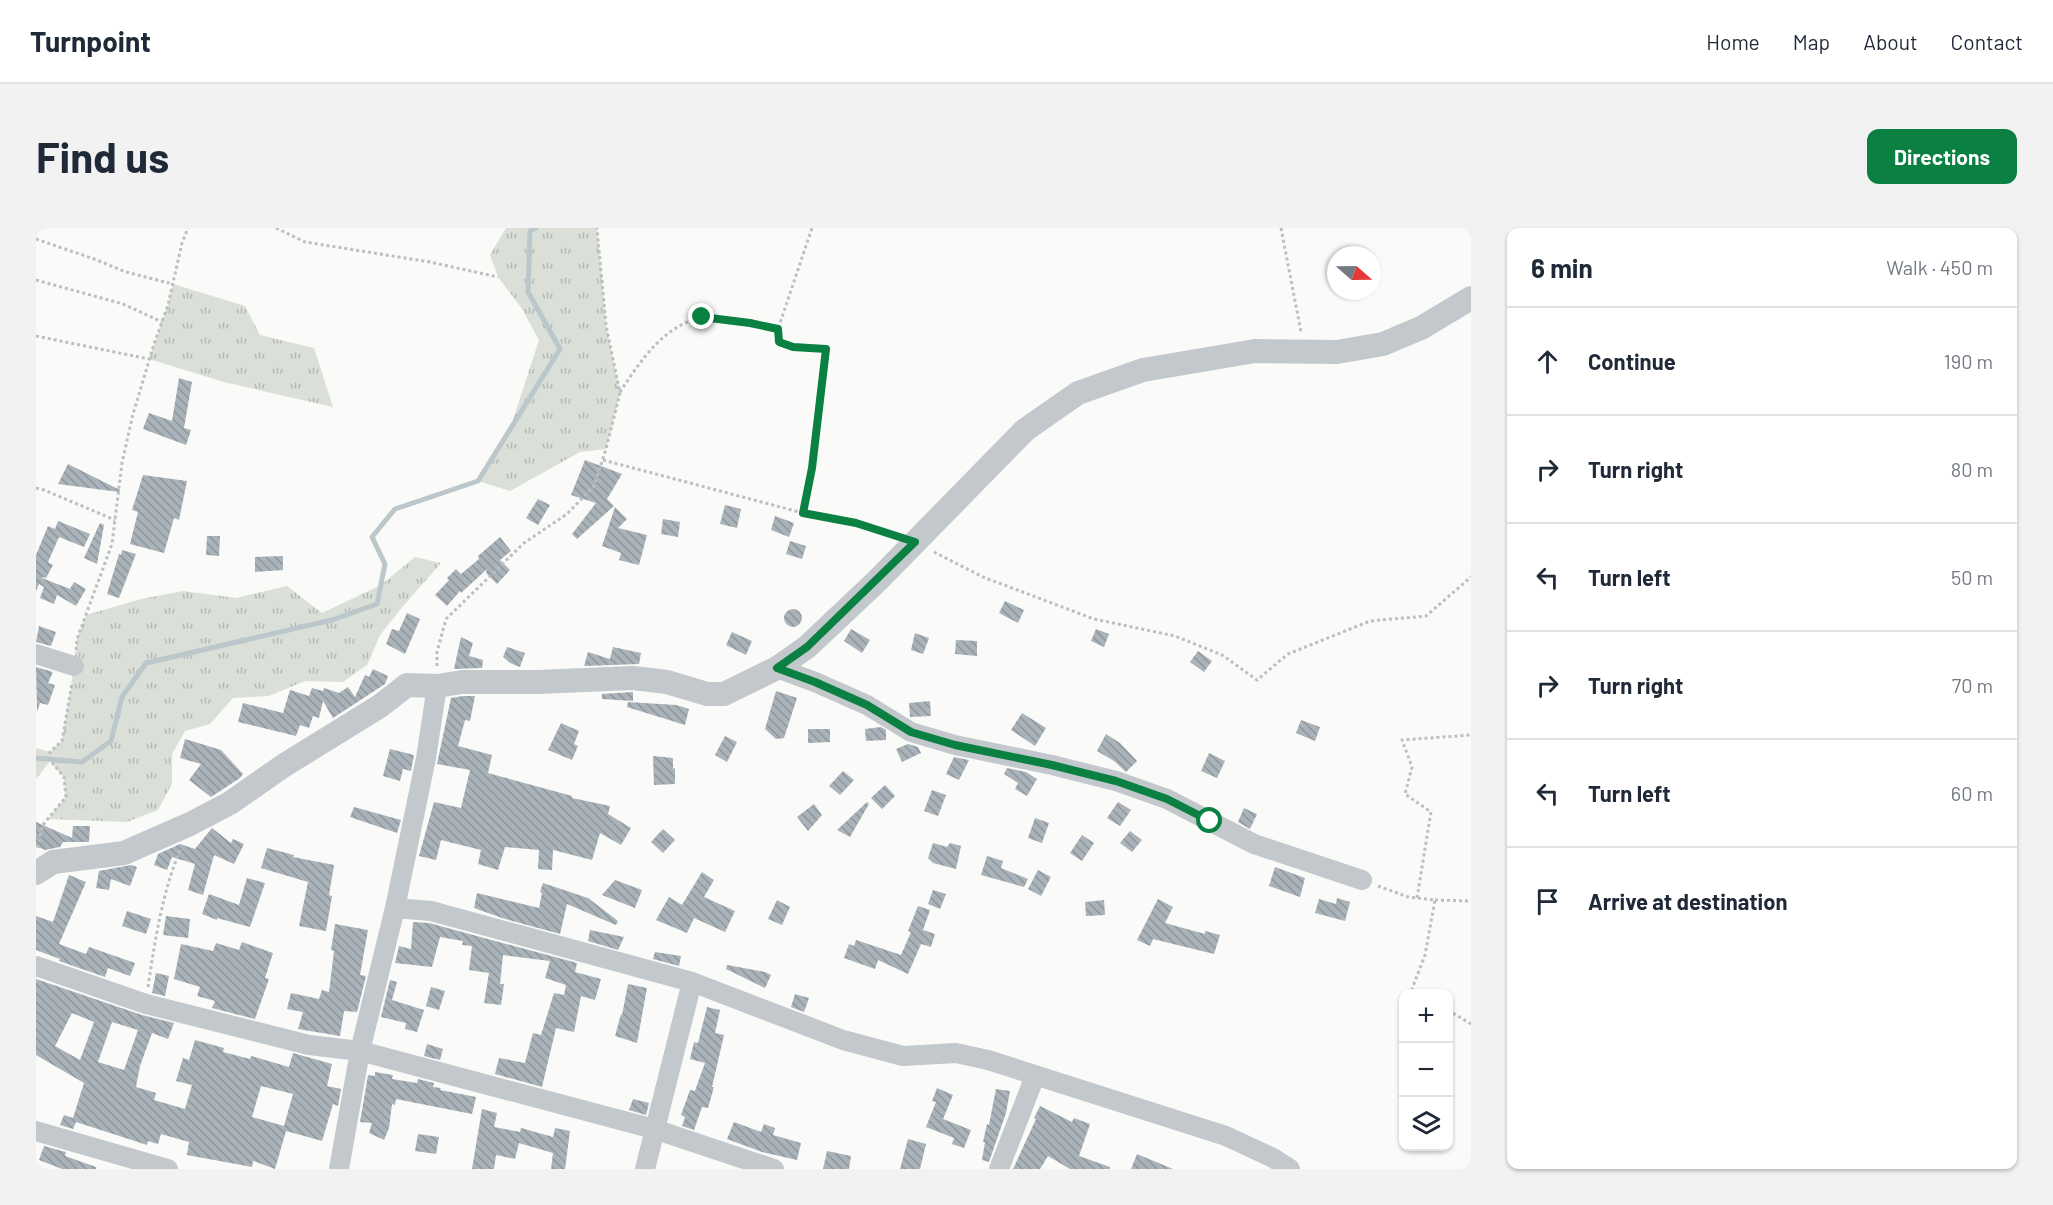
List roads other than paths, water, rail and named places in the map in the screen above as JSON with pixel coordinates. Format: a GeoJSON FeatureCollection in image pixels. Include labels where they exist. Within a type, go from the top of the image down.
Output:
{"type":"FeatureCollection","features":[{"type":"Feature","properties":{"kind":"street"},"geometry":{"type":"LineString","coordinates":[[36,873],[53,862],[124,853],[190,824],[230,803],[283,766],[380,706],[407,685],[437,686],[462,682],[633,678],[667,682],[707,694],[724,693],[777,668],[807,647],[1025,430],[1078,393],[1143,370],[1255,351],[1337,352],[1383,344],[1421,328],[1471,298]]}},
{"type":"Feature","properties":{"kind":"street"},"geometry":{"type":"LineString","coordinates":[[36,654],[74,666]]}},
{"type":"Feature","properties":{"kind":"street"},"geometry":{"type":"LineString","coordinates":[[777,668],[867,705],[911,732],[955,745],[1116,781],[1167,799],[1254,844],[1362,880]]}},
{"type":"Feature","properties":{"kind":"street"},"geometry":{"type":"LineString","coordinates":[[339,1169],[360,1051],[426,758],[437,686]]}},
{"type":"Feature","properties":{"kind":"street"},"geometry":{"type":"LineString","coordinates":[[394,908],[431,910],[692,982],[843,1040],[903,1056],[956,1053],[988,1060],[1226,1136],[1274,1158],[1290,1169]]}},
{"type":"Feature","properties":{"kind":"street"},"geometry":{"type":"LineString","coordinates":[[36,966],[146,1004],[309,1045],[360,1051],[654,1129],[774,1169]]}},
{"type":"Feature","properties":{"kind":"street"},"geometry":{"type":"LineString","coordinates":[[645,1169],[692,982]]}},
{"type":"Feature","properties":{"kind":"street"},"geometry":{"type":"LineString","coordinates":[[999,1169],[1035,1076]]}},
{"type":"Feature","properties":{"kind":"street"},"geometry":{"type":"LineString","coordinates":[[36,1131],[168,1169]]}},
{"type":"Feature","properties":{"kind":"waterway"},"geometry":{"type":"LineString","coordinates":[[36,758],[82,762],[111,741],[122,697],[146,663],[332,620],[377,604],[385,564],[372,537],[395,509],[478,481],[560,349],[528,292],[530,231],[536,228]]}}]}
